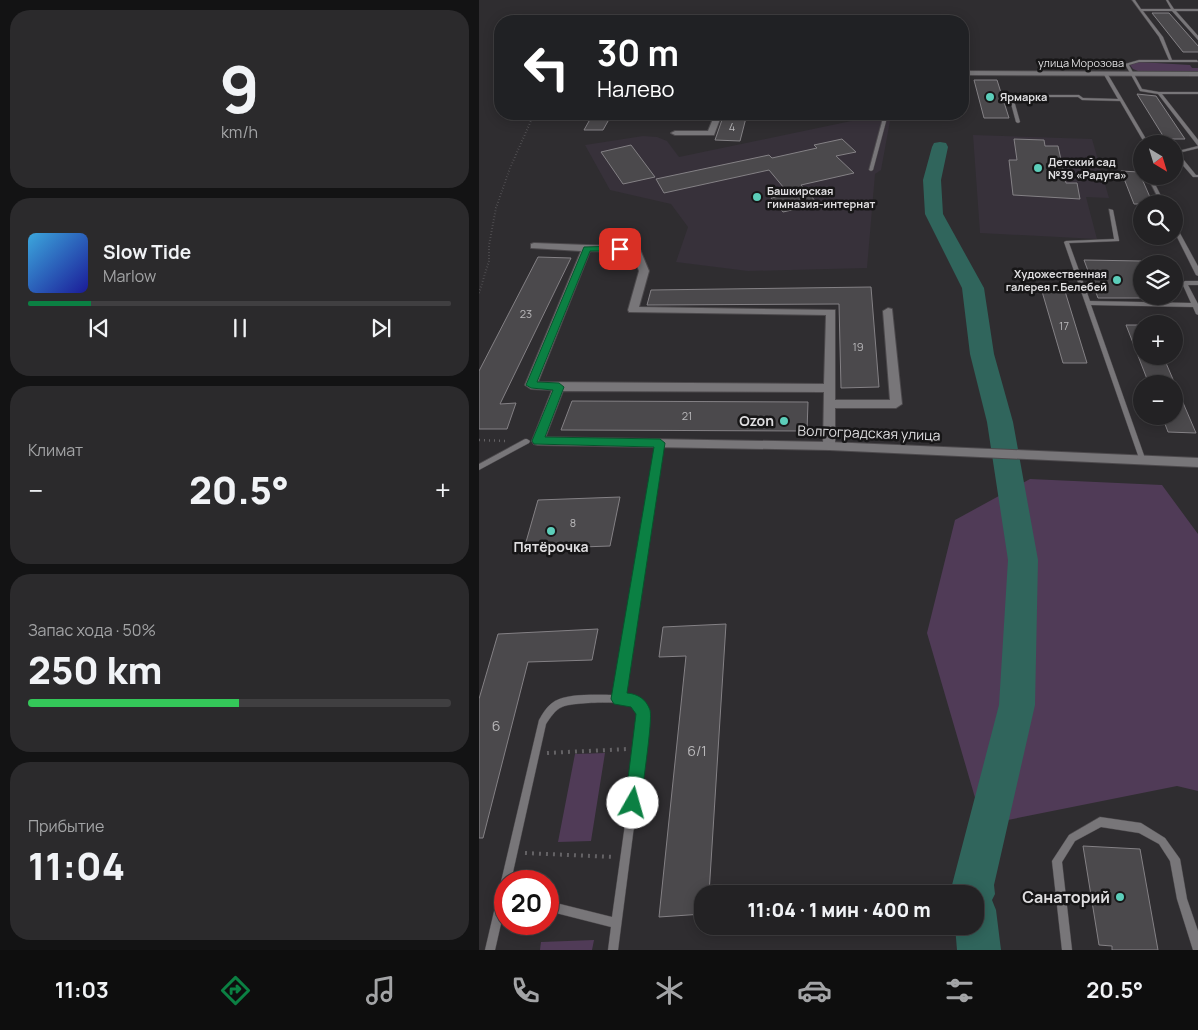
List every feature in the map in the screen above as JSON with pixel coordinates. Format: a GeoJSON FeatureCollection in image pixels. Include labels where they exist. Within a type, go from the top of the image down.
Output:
{"type":"FeatureCollection","features":[{"type":"Feature","properties":{"kind":"street","name":"улица Морозова"},"geometry":{"type":"LineString","coordinates":[[969,73],[1198,74]]}},
{"type":"Feature","properties":{"kind":"street"},"geometry":{"type":"LineString","coordinates":[[675,133],[711,133],[716,120]]}},
{"type":"Feature","properties":{"kind":"street"},"geometry":{"type":"LineString","coordinates":[[534,246],[636,249],[644,272],[633,310],[831,312],[829,446]]}},
{"type":"Feature","properties":{"kind":"street"},"geometry":{"type":"LineString","coordinates":[[587,248],[531,385],[559,387],[830,388]]}},
{"type":"Feature","properties":{"kind":"street"},"geometry":{"type":"LineString","coordinates":[[830,404],[896,404],[889,311]]}},
{"type":"Feature","properties":{"kind":"street"},"geometry":{"type":"LineString","coordinates":[[532,441],[559,387]]}},
{"type":"Feature","properties":{"kind":"street","name":"Волгоградская улица"},"geometry":{"type":"LineString","coordinates":[[532,441],[829,446],[1198,463]]}},
{"type":"Feature","properties":{"kind":"lane"},"geometry":{"type":"LineString","coordinates":[[1133,0],[1161,37],[1171,61]]}},
{"type":"Feature","properties":{"kind":"lane"},"geometry":{"type":"LineString","coordinates":[[1167,0],[1198,40]]}},
{"type":"Feature","properties":{"kind":"lane"},"geometry":{"type":"LineString","coordinates":[[1140,10],[1198,10]]}},
{"type":"Feature","properties":{"kind":"lane"},"geometry":{"type":"LineString","coordinates":[[1197,61],[1132,62],[1127,66],[1141,90],[1159,93],[1198,93]]}},
{"type":"Feature","properties":{"kind":"lane"},"geometry":{"type":"LineString","coordinates":[[1105,73],[1119,100],[1141,135]]}},
{"type":"Feature","properties":{"kind":"lane"},"geometry":{"type":"LineString","coordinates":[[1159,93],[1198,146],[1183,151]]}},
{"type":"Feature","properties":{"kind":"lane"},"geometry":{"type":"LineString","coordinates":[[1018,122],[1011,96],[1079,96],[1082,99],[1119,100]]}},
{"type":"Feature","properties":{"kind":"lane"},"geometry":{"type":"LineString","coordinates":[[871,170],[884,120]]}},
{"type":"Feature","properties":{"kind":"lane"},"geometry":{"type":"LineString","coordinates":[[1183,162],[1195,176],[1198,176]]}},
{"type":"Feature","properties":{"kind":"lane"},"geometry":{"type":"LineString","coordinates":[[1111,210],[1117,240],[1066,242],[1143,461]]}},
{"type":"Feature","properties":{"kind":"lane"},"geometry":{"type":"LineString","coordinates":[[1183,244],[1198,275]]}},
{"type":"Feature","properties":{"kind":"lane"},"geometry":{"type":"LineString","coordinates":[[1198,283],[1185,283],[1198,314]]}},
{"type":"Feature","properties":{"kind":"lane"},"geometry":{"type":"LineString","coordinates":[[1087,303],[1194,305]]}},
{"type":"Feature","properties":{"kind":"lane"},"geometry":{"type":"LineString","coordinates":[[479,467],[532,441]]}},
{"type":"Feature","properties":{"kind":"lane"},"geometry":{"type":"LineString","coordinates":[[619,699],[660,443]]}},
{"type":"Feature","properties":{"kind":"lane"},"geometry":{"type":"LineString","coordinates":[[509,870],[542,723],[546,716],[563,701],[633,700],[642,708],[644,718],[613,950]]}},
{"type":"Feature","properties":{"kind":"lane"},"geometry":{"type":"LineString","coordinates":[[1067,950],[1057,861],[1072,838],[1100,822],[1141,828],[1162,841],[1175,859],[1183,899],[1197,938],[1198,950]]}},
{"type":"Feature","properties":{"kind":"lane"},"geometry":{"type":"LineString","coordinates":[[559,909],[617,923]]}},
{"type":"Feature","properties":{"kind":"lane"},"geometry":{"type":"LineString","coordinates":[[490,950],[494,934]]}},
{"type":"Feature","properties":{"kind":"path"},"geometry":{"type":"LineString","coordinates":[[479,294],[489,262],[489,245],[496,208],[510,168],[531,120]]}},
{"type":"Feature","properties":{"kind":"path"},"geometry":{"type":"LineString","coordinates":[[535,754],[640,749]]}},
{"type":"Feature","properties":{"kind":"path"},"geometry":{"type":"LineString","coordinates":[[512,853],[625,857]]}},
{"type":"Feature","properties":{"kind":"shaded area"},"geometry":{"type":"Polygon","coordinates":[[[1139,62],[1190,65],[1192,68],[1198,68],[1198,72],[1138,71],[1130,65],[1139,62]]]}},
{"type":"Feature","properties":{"kind":"shaded area","name":"Башкирская гимназия-интернат"},"geometry":{"type":"Polygon","coordinates":[[[856,120],[890,121],[881,170],[875,174],[867,268],[748,271],[676,262],[688,227],[671,204],[610,190],[585,145],[643,136],[657,137],[667,141],[679,157],[856,120]]]}},
{"type":"Feature","properties":{"kind":"shaded area","name":"Детский сад №39 «Радуга»"},"geometry":{"type":"Polygon","coordinates":[[[973,135],[1092,139],[1109,198],[1086,197],[1097,239],[980,233],[973,135]]]}},
{"type":"Feature","properties":{"kind":"shaded area"},"geometry":{"type":"Polygon","coordinates":[[[1030,479],[1162,485],[1198,534],[1198,791],[1177,786],[983,825],[927,633],[955,520],[1030,479]]]}},
{"type":"Feature","properties":{"kind":"shaded area"},"geometry":{"type":"Polygon","coordinates":[[[605,753],[591,841],[558,842],[575,754],[605,753]]]}},
{"type":"Feature","properties":{"kind":"shaded area"},"geometry":{"type":"Polygon","coordinates":[[[594,940],[592,950],[540,950],[541,942],[594,940]]]}},
{"type":"Feature","properties":{"kind":"building"},"geometry":{"type":"Polygon","coordinates":[[[1152,13],[1169,13],[1199,47],[1199,52],[1183,52],[1152,13]]]}},
{"type":"Feature","properties":{"kind":"building"},"geometry":{"type":"Polygon","coordinates":[[[974,80],[997,80],[1009,118],[984,118],[974,80]]]}},
{"type":"Feature","properties":{"kind":"building"},"geometry":{"type":"Polygon","coordinates":[[[1137,94],[1156,96],[1182,135],[1163,135],[1137,94]]]}},
{"type":"Feature","properties":{"kind":"building"},"geometry":{"type":"Polygon","coordinates":[[[590,120],[609,120],[603,130],[584,130],[590,120]]]}},
{"type":"Feature","properties":{"kind":"building"},"geometry":{"type":"Polygon","coordinates":[[[722,120],[745,120],[740,141],[715,140],[722,120]]]}},
{"type":"Feature","properties":{"kind":"building"},"geometry":{"type":"Polygon","coordinates":[[[842,139],[856,152],[836,156],[854,173],[801,185],[818,204],[783,212],[771,198],[789,194],[769,170],[664,193],[656,179],[769,155],[772,158],[817,148],[814,145],[842,139]]]}},
{"type":"Feature","properties":{"kind":"building"},"geometry":{"type":"Polygon","coordinates":[[[1014,139],[1044,140],[1045,146],[1058,146],[1066,183],[1077,183],[1080,199],[1013,195],[1009,160],[1017,160],[1014,139]]]}},
{"type":"Feature","properties":{"kind":"building"},"geometry":{"type":"Polygon","coordinates":[[[631,145],[655,177],[623,184],[601,152],[631,145]]]}},
{"type":"Feature","properties":{"kind":"building"},"geometry":{"type":"Polygon","coordinates":[[[1121,171],[1133,172],[1133,185],[1145,185],[1149,195],[1133,195],[1133,201],[1121,171]]]}},
{"type":"Feature","properties":{"kind":"building"},"geometry":{"type":"Polygon","coordinates":[[[538,257],[571,258],[500,404],[516,403],[507,429],[479,429],[479,371],[538,257]]]}},
{"type":"Feature","properties":{"kind":"building","name":"Художественная галерея г.Белебей"},"geometry":{"type":"Polygon","coordinates":[[[1084,260],[1133,261],[1133,298],[1098,298],[1084,260]]]}},
{"type":"Feature","properties":{"kind":"building"},"geometry":{"type":"Polygon","coordinates":[[[871,287],[879,387],[841,388],[839,304],[647,305],[651,290],[871,287]]]}},
{"type":"Feature","properties":{"kind":"building"},"geometry":{"type":"Polygon","coordinates":[[[1041,288],[1064,288],[1087,363],[1063,363],[1041,288]]]}},
{"type":"Feature","properties":{"kind":"building"},"geometry":{"type":"Polygon","coordinates":[[[1126,325],[1133,325],[1133,343],[1126,325]]]}},
{"type":"Feature","properties":{"kind":"building"},"geometry":{"type":"Polygon","coordinates":[[[1142,365],[1167,365],[1171,375],[1145,375],[1142,365]]]}},
{"type":"Feature","properties":{"kind":"building"},"geometry":{"type":"Polygon","coordinates":[[[572,401],[808,402],[807,431],[561,430],[572,401]]]}},
{"type":"Feature","properties":{"kind":"building"},"geometry":{"type":"Polygon","coordinates":[[[1183,403],[1196,433],[1168,432],[1165,425],[1183,425],[1183,403]]]}},
{"type":"Feature","properties":{"kind":"building"},"geometry":{"type":"Polygon","coordinates":[[[620,497],[610,546],[524,549],[538,500],[620,497]]]}},
{"type":"Feature","properties":{"kind":"building"},"geometry":{"type":"Polygon","coordinates":[[[726,624],[710,885],[694,885],[694,915],[659,917],[686,656],[659,657],[663,627],[726,624]]]}},
{"type":"Feature","properties":{"kind":"building"},"geometry":{"type":"Polygon","coordinates":[[[598,629],[592,660],[528,662],[483,838],[479,838],[479,699],[498,634],[598,629]]]}},
{"type":"Feature","properties":{"kind":"building","name":"Санаторий"},"geometry":{"type":"Polygon","coordinates":[[[1083,846],[1140,849],[1158,950],[1112,950],[1112,946],[1099,945],[1083,846]]]}},
{"type":"Feature","properties":{"kind":"waterway"},"geometry":{"type":"LineString","coordinates":[[940,147],[932,180],[934,214],[973,288],[982,354],[1000,422],[1023,560],[1017,705],[973,885]]}},
{"type":"Feature","properties":{"kind":"waterway"},"geometry":{"type":"LineString","coordinates":[[978,935],[979,950]]}},
{"type":"Feature","properties":{"kind":"place","name":"Ярмарка"},"geometry":{"type":"Point","coordinates":[990,97]}},
{"type":"Feature","properties":{"kind":"place","name":"Детский сад №39 «Радуга»"},"geometry":{"type":"Point","coordinates":[1038,168]}},
{"type":"Feature","properties":{"kind":"place","name":"Башкирская гимназия-интернат"},"geometry":{"type":"Point","coordinates":[757,197]}},
{"type":"Feature","properties":{"kind":"place","name":"Художественная галерея г.Белебей"},"geometry":{"type":"Point","coordinates":[1117,280]}},
{"type":"Feature","properties":{"kind":"place","name":"Ozon"},"geometry":{"type":"Point","coordinates":[784,421]}},
{"type":"Feature","properties":{"kind":"place","name":"Пятёрочка"},"geometry":{"type":"Point","coordinates":[551,531]}},
{"type":"Feature","properties":{"kind":"place","name":"Санаторий"},"geometry":{"type":"Point","coordinates":[1120,897]}},
{"type":"Feature","properties":{"kind":"route"},"geometry":{"type":"LineString","coordinates":[[620,249],[587,248],[531,385],[559,387],[538,441],[660,443],[619,699],[633,700],[638,703],[642,708],[644,718],[633,803]]}}]}
